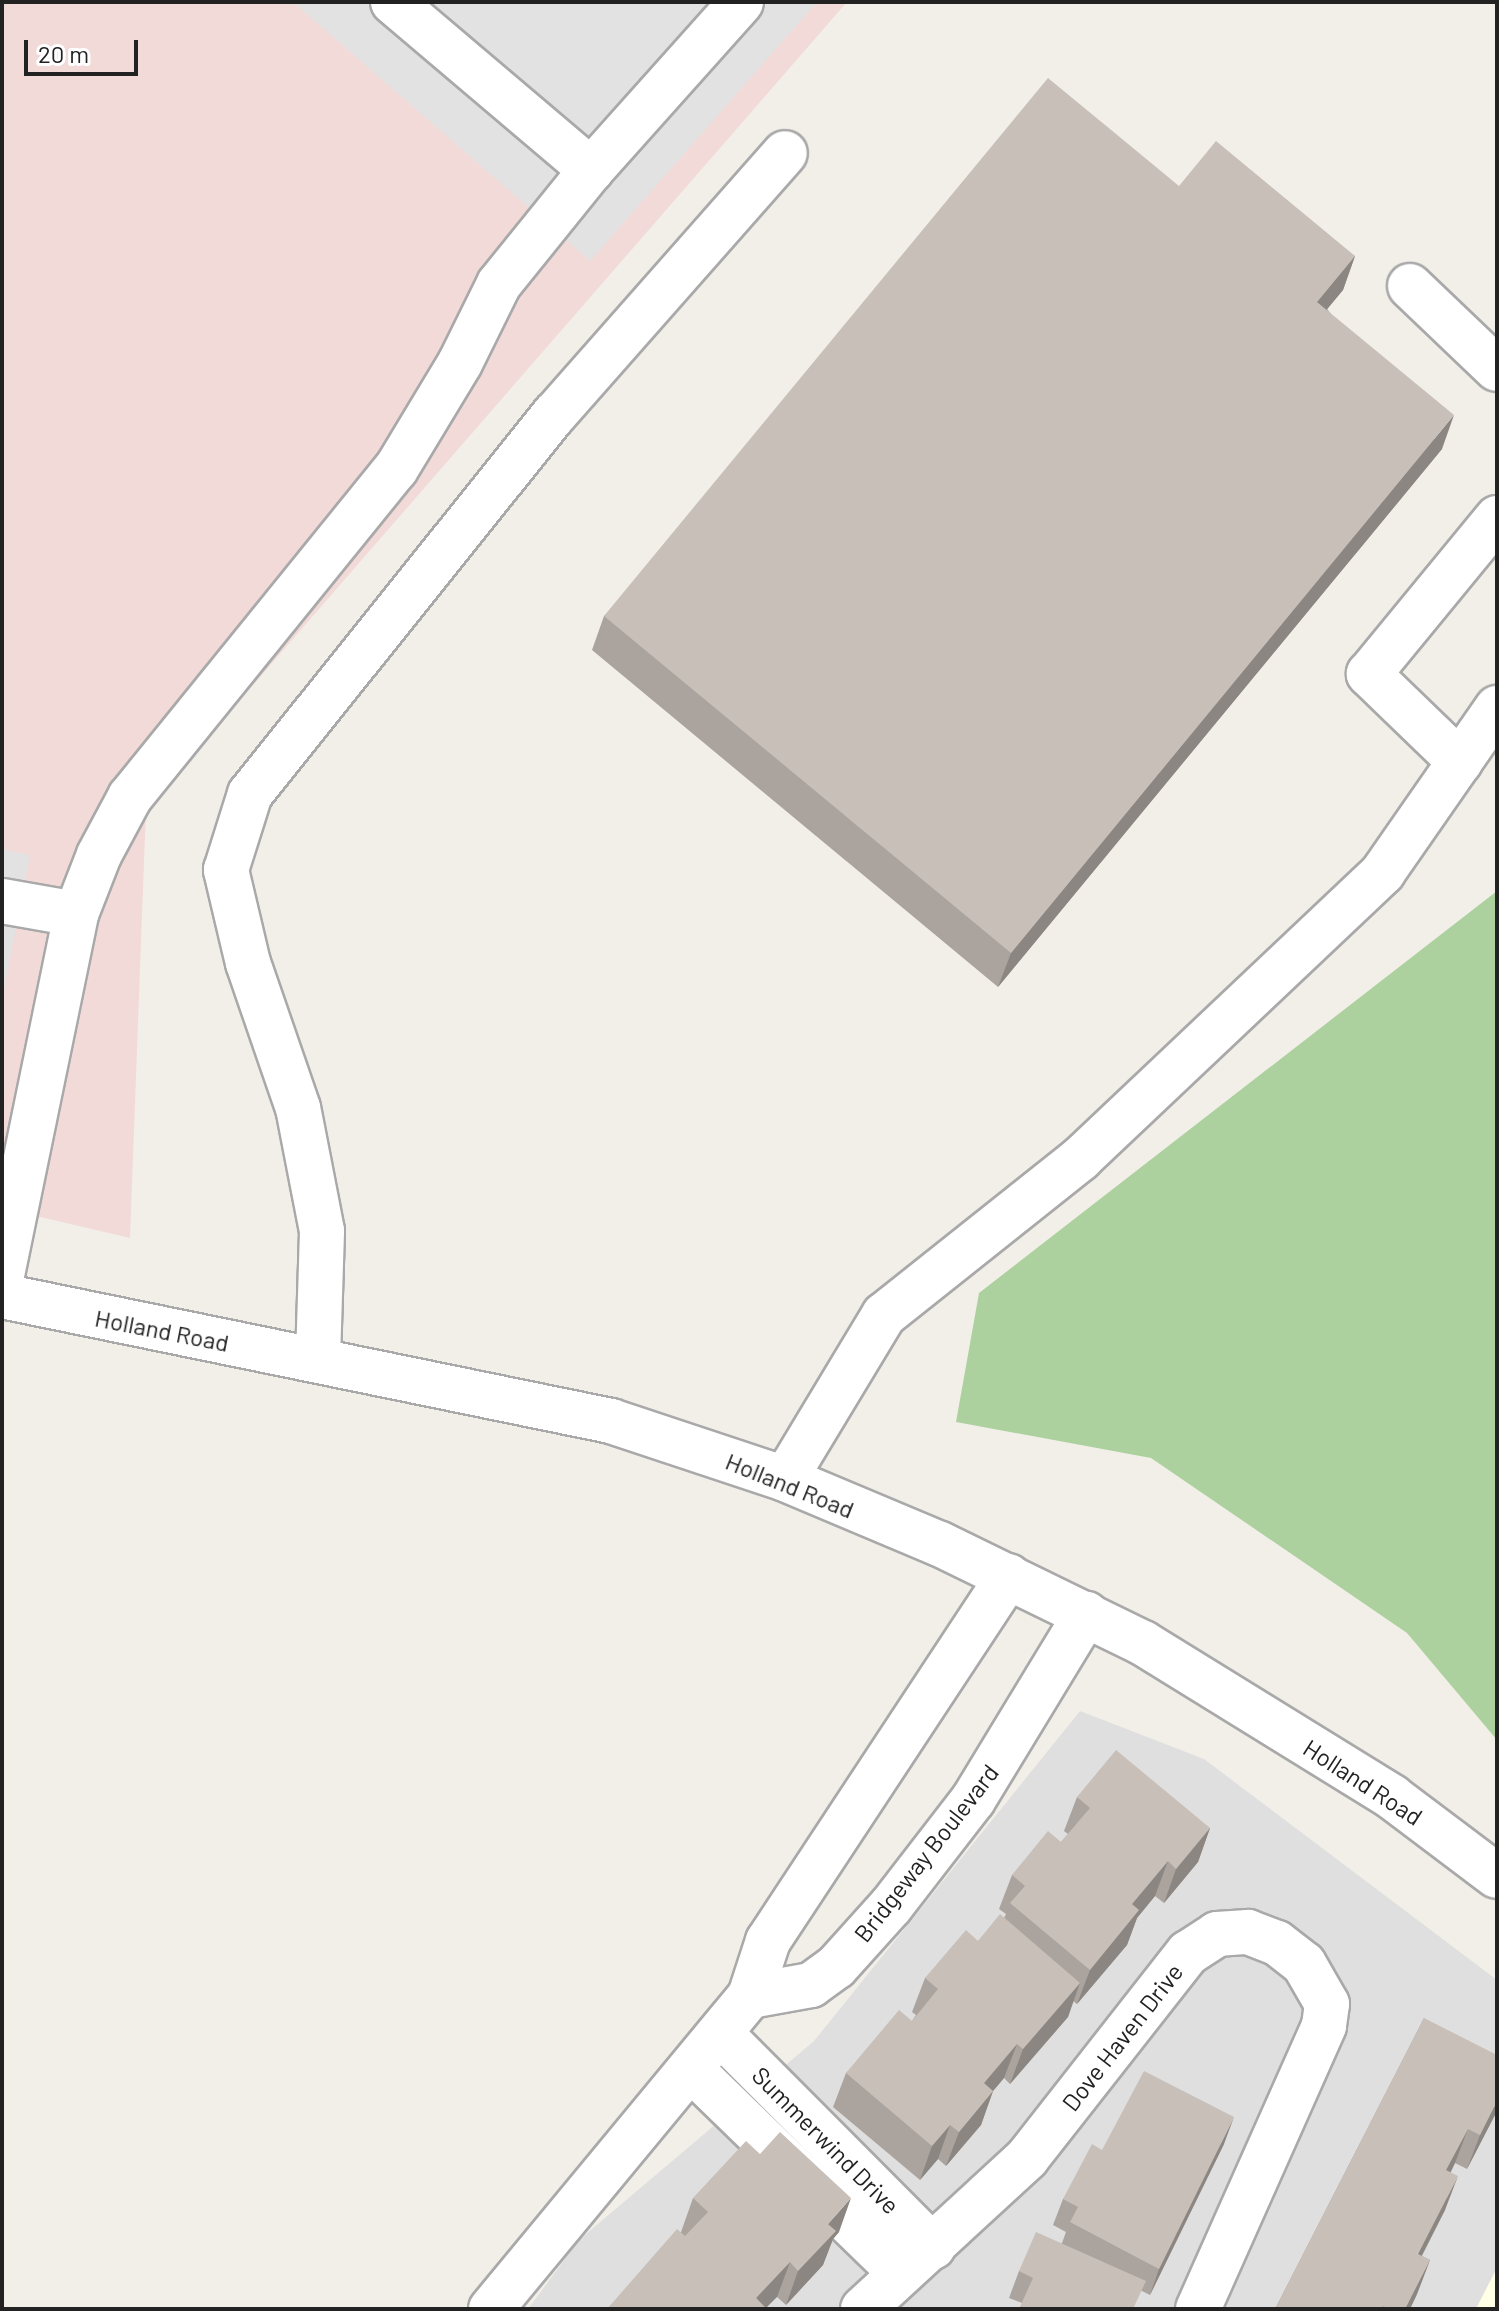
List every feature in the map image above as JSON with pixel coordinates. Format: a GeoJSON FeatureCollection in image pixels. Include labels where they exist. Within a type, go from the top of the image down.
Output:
{"type":"FeatureCollection","features":[{"type":"Feature","properties":{"kind":"street"},"geometry":{"type":"LineString","coordinates":[[393,2],[591,170]]}},
{"type":"Feature","properties":{"kind":"street"},"geometry":{"type":"LineString","coordinates":[[2,1275],[76,914],[99,855],[130,797],[396,469],[460,363],[499,284],[591,170],[741,2]]}},
{"type":"Feature","properties":{"kind":"street"},"geometry":{"type":"LineString","coordinates":[[318,1359],[319,1215],[298,1108],[248,963],[226,870],[250,794],[554,415],[785,153]]}},
{"type":"Feature","properties":{"kind":"street"},"geometry":{"type":"LineString","coordinates":[[1410,286],[1497,369]]}},
{"type":"Feature","properties":{"kind":"street"},"geometry":{"type":"LineString","coordinates":[[1460,762],[1369,674],[1497,518]]}},
{"type":"Feature","properties":{"kind":"street"},"geometry":{"type":"LineString","coordinates":[[785,1479],[884,1315],[1080,1159],[1383,872],[1497,708]]}},
{"type":"Feature","properties":{"kind":"street"},"geometry":{"type":"LineString","coordinates":[[2,901],[76,914]]}},
{"type":"Feature","properties":{"kind":"street","name":"Holland Road"},"geometry":{"type":"LineString","coordinates":[[2,1296],[611,1421],[785,1479],[1009,1576],[1143,1643],[1392,1797],[1497,1876]]}},
{"type":"Feature","properties":{"kind":"street"},"geometry":{"type":"LineString","coordinates":[[491,2309],[750,1996],[768,1941],[1009,1576]]}},
{"type":"Feature","properties":{"kind":"street","name":"Bridgeway Boulevard"},"geometry":{"type":"LineString","coordinates":[[750,1996],[811,1985],[836,1967],[891,1906],[973,1800],[1086,1614]]}},
{"type":"Feature","properties":{"kind":"street","name":"Dove Haven Drive"},"geometry":{"type":"LineString","coordinates":[[863,2309],[1027,2158],[1188,1953],[1217,1934],[1248,1932],[1277,1943],[1304,1964],[1327,2004],[1324,2026],[1198,2309]]}},
{"type":"Feature","properties":{"kind":"street","name":"Summerwind Drive"},"geometry":{"type":"LineString","coordinates":[[720,2033],[828,2141],[917,2260]]}},
{"type":"Feature","properties":{"kind":"street","name":"Summerwind Drive"},"geometry":{"type":"LineString","coordinates":[[691,2069],[798,2172],[917,2260]]}},
{"type":"Feature","properties":{"kind":"street"},"geometry":{"type":"LineString","coordinates":[[798,2172],[828,2141]]}},
{"type":"Feature","properties":{"kind":"shaded area"},"geometry":{"type":"Polygon","coordinates":[[[2,2],[847,2],[146,808],[130,1238],[2,1208],[2,2]]]}},
{"type":"Feature","properties":{"kind":"shaded area"},"geometry":{"type":"Polygon","coordinates":[[[293,2],[817,2],[590,261],[293,2]]]}},
{"type":"Feature","properties":{"kind":"shaded area"},"geometry":{"type":"Polygon","coordinates":[[[2,849],[30,855],[2,1000],[2,849]]]}},
{"type":"Feature","properties":{"kind":"shaded area"},"geometry":{"type":"Polygon","coordinates":[[[1080,1711],[1204,1759],[1497,1980],[1497,2268],[1476,2309],[528,2309],[579,2240],[814,2041],[1080,1711]]]}},
{"type":"Feature","properties":{"kind":"shaded area"},"geometry":{"type":"Polygon","coordinates":[[[1497,2268],[1497,2309],[1476,2309],[1497,2268]]]}},
{"type":"Feature","properties":{"kind":"green space"},"geometry":{"type":"Polygon","coordinates":[[[1497,891],[1497,1740],[1407,1633],[1151,1458],[956,1422],[979,1293],[1497,891]]]}},
{"type":"Feature","properties":{"kind":"building"},"geometry":{"type":"Polygon","coordinates":[[[1048,78],[1179,186],[1216,141],[1355,256],[1317,302],[1454,415],[1011,953],[604,616],[1048,78]]]}},
{"type":"Feature","properties":{"kind":"building"},"geometry":{"type":"Polygon","coordinates":[[[1116,1750],[1210,1828],[1176,1869],[1168,1861],[1132,1904],[1139,1910],[1090,1970],[1010,1903],[1025,1886],[1012,1875],[1048,1831],[1061,1842],[1090,1808],[1077,1797],[1116,1750]]]}},
{"type":"Feature","properties":{"kind":"building"},"geometry":{"type":"Polygon","coordinates":[[[1000,1914],[1080,1983],[1023,2049],[1017,2044],[984,2083],[993,2091],[959,2132],[950,2125],[932,2146],[846,2073],[899,2010],[912,2021],[938,1989],[925,1978],[966,1930],[978,1941],[1000,1914]]]}},
{"type":"Feature","properties":{"kind":"building"},"geometry":{"type":"Polygon","coordinates":[[[1424,2018],[1497,2055],[1497,2101],[1480,2135],[1468,2129],[1446,2170],[1458,2176],[1418,2254],[1430,2260],[1405,2309],[1383,2306],[1382,2309],[1275,2309],[1424,2018]]]}},
{"type":"Feature","properties":{"kind":"building"},"geometry":{"type":"Polygon","coordinates":[[[1144,2071],[1234,2117],[1159,2269],[1070,2222],[1078,2207],[1063,2199],[1092,2144],[1102,2150],[1144,2071]]]}},
{"type":"Feature","properties":{"kind":"building"},"geometry":{"type":"Polygon","coordinates":[[[780,2132],[851,2198],[828,2224],[836,2231],[798,2271],[790,2262],[756,2298],[767,2309],[607,2309],[677,2229],[685,2236],[708,2212],[693,2198],[746,2141],[760,2154],[780,2132]]]}},
{"type":"Feature","properties":{"kind":"building"},"geometry":{"type":"Polygon","coordinates":[[[1036,2232],[1146,2281],[1133,2309],[1019,2309],[1033,2278],[1019,2271],[1036,2232]]]}}]}
